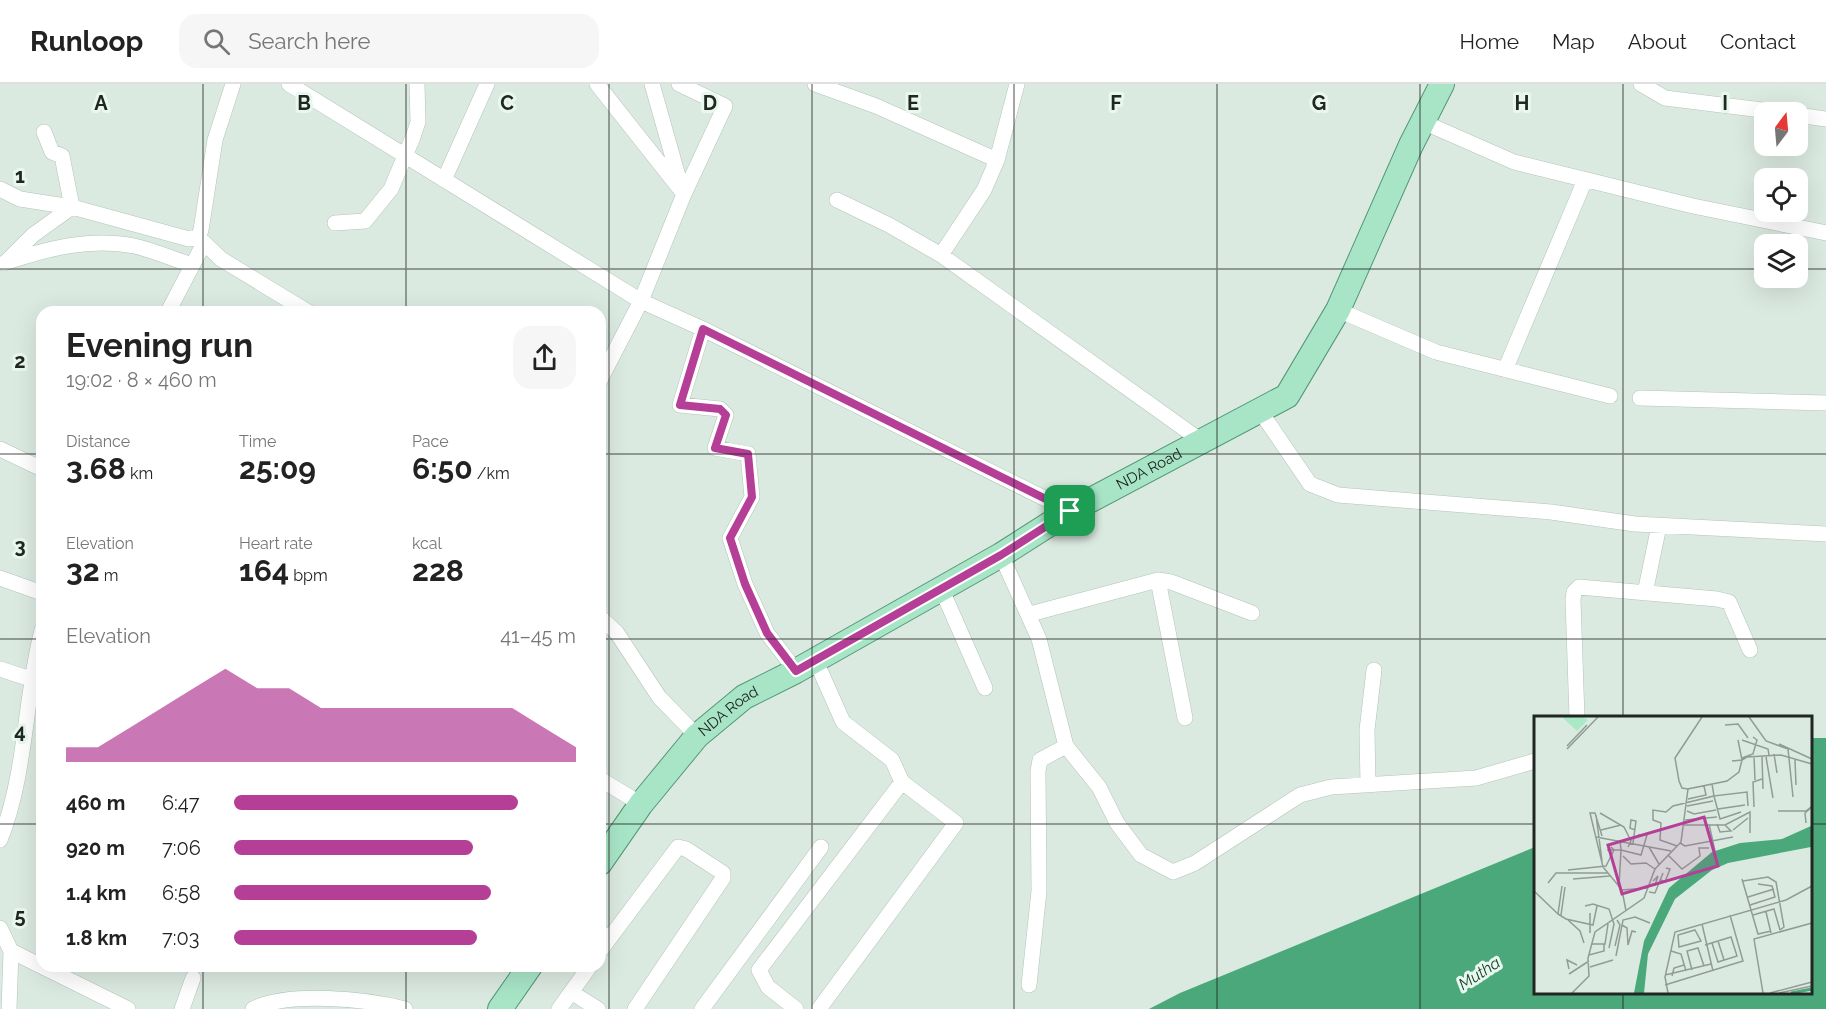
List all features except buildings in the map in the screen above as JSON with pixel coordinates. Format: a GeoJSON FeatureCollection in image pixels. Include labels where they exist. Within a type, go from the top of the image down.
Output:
{"type":"FeatureCollection","features":[{"type":"Feature","properties":{"kind":"main road","name":"NDA Road"},"geometry":{"type":"LineString","coordinates":[[606,854],[641,804],[697,736],[744,697],[1001,555],[1070,511],[1287,396],[1338,310],[1442,84]]}},
{"type":"Feature","properties":{"kind":"main road"},"geometry":{"type":"LineString","coordinates":[[500,1009],[526,972]]}},
{"type":"Feature","properties":{"kind":"street"},"geometry":{"type":"LineString","coordinates":[[171,306],[192,265],[201,240],[215,140],[233,84]]}},
{"type":"Feature","properties":{"kind":"street"},"geometry":{"type":"LineString","coordinates":[[289,84],[641,301],[703,329],[1070,511]]}},
{"type":"Feature","properties":{"kind":"street"},"geometry":{"type":"LineString","coordinates":[[335,223],[364,221],[391,189],[418,122],[417,84]]}},
{"type":"Feature","properties":{"kind":"street"},"geometry":{"type":"LineString","coordinates":[[444,180],[487,84]]}},
{"type":"Feature","properties":{"kind":"street"},"geometry":{"type":"LineString","coordinates":[[597,84],[684,194]]}},
{"type":"Feature","properties":{"kind":"street"},"geometry":{"type":"LineString","coordinates":[[652,84],[684,194]]}},
{"type":"Feature","properties":{"kind":"street"},"geometry":{"type":"LineString","coordinates":[[606,368],[641,301],[684,194],[725,106],[679,84]]}},
{"type":"Feature","properties":{"kind":"street"},"geometry":{"type":"LineString","coordinates":[[815,84],[876,106],[997,160]]}},
{"type":"Feature","properties":{"kind":"street"},"geometry":{"type":"LineString","coordinates":[[941,255],[971,212],[997,160],[1017,84]]}},
{"type":"Feature","properties":{"kind":"street"},"geometry":{"type":"LineString","coordinates":[[1641,84],[1665,98],[1754,109]]}},
{"type":"Feature","properties":{"kind":"street"},"geometry":{"type":"LineString","coordinates":[[1808,117],[1826,119]]}},
{"type":"Feature","properties":{"kind":"street"},"geometry":{"type":"LineString","coordinates":[[1423,122],[1514,162],[1693,206],[1826,233]]}},
{"type":"Feature","properties":{"kind":"street"},"geometry":{"type":"LineString","coordinates":[[44,132],[52,152],[62,156],[72,207]]}},
{"type":"Feature","properties":{"kind":"street"},"geometry":{"type":"LineString","coordinates":[[1505,370],[1585,180]]}},
{"type":"Feature","properties":{"kind":"street"},"geometry":{"type":"LineString","coordinates":[[0,189],[20,199],[72,207],[189,239],[201,240],[229,264],[298,306]]}},
{"type":"Feature","properties":{"kind":"street"},"geometry":{"type":"LineString","coordinates":[[837,200],[889,225],[941,255],[1200,441]]}},
{"type":"Feature","properties":{"kind":"street"},"geometry":{"type":"LineString","coordinates":[[2,266],[25,241],[72,207]]}},
{"type":"Feature","properties":{"kind":"street"},"geometry":{"type":"LineString","coordinates":[[2,266],[43,251],[81,244],[111,242],[136,246],[192,265]]}},
{"type":"Feature","properties":{"kind":"street"},"geometry":{"type":"LineString","coordinates":[[1338,310],[1436,352],[1610,396]]}},
{"type":"Feature","properties":{"kind":"street"},"geometry":{"type":"LineString","coordinates":[[703,329],[680,405],[720,409],[726,415],[715,448],[748,454],[752,497],[730,538],[745,584],[767,633],[805,665],[843,722],[892,759],[902,783],[956,823],[819,1009]]}},
{"type":"Feature","properties":{"kind":"street"},"geometry":{"type":"LineString","coordinates":[[1640,398],[1826,403]]}},
{"type":"Feature","properties":{"kind":"street"},"geometry":{"type":"LineString","coordinates":[[1260,411],[1310,484],[1324,492],[1551,512],[1659,526],[1826,534]]}},
{"type":"Feature","properties":{"kind":"street"},"geometry":{"type":"LineString","coordinates":[[0,449],[36,466]]}},
{"type":"Feature","properties":{"kind":"street"},"geometry":{"type":"LineString","coordinates":[[1645,593],[1659,526]]}},
{"type":"Feature","properties":{"kind":"street"},"geometry":{"type":"LineString","coordinates":[[1001,555],[1030,615],[1045,659],[1066,746],[1099,787],[1117,823],[1141,855],[1173,872],[1195,863],[1300,795],[1331,787],[1476,778],[1534,760]]}},
{"type":"Feature","properties":{"kind":"street"},"geometry":{"type":"LineString","coordinates":[[0,578],[36,591]]}},
{"type":"Feature","properties":{"kind":"street"},"geometry":{"type":"LineString","coordinates":[[1030,615],[1158,580],[1171,582],[1252,613]]}},
{"type":"Feature","properties":{"kind":"street"},"geometry":{"type":"LineString","coordinates":[[1158,580],[1185,718]]}},
{"type":"Feature","properties":{"kind":"street"},"geometry":{"type":"LineString","coordinates":[[1577,716],[1574,592],[1579,587],[1729,602],[1750,650]]}},
{"type":"Feature","properties":{"kind":"street"},"geometry":{"type":"LineString","coordinates":[[941,588],[985,688]]}},
{"type":"Feature","properties":{"kind":"street"},"geometry":{"type":"LineString","coordinates":[[606,623],[617,633],[659,697],[697,736]]}},
{"type":"Feature","properties":{"kind":"street"},"geometry":{"type":"LineString","coordinates":[[0,840],[23,759],[36,668]]}},
{"type":"Feature","properties":{"kind":"street"},"geometry":{"type":"LineString","coordinates":[[0,669],[34,680]]}},
{"type":"Feature","properties":{"kind":"street"},"geometry":{"type":"LineString","coordinates":[[1368,785],[1367,730],[1374,670]]}},
{"type":"Feature","properties":{"kind":"street"},"geometry":{"type":"LineString","coordinates":[[1029,985],[1039,891],[1038,771],[1040,760],[1066,746]]}},
{"type":"Feature","properties":{"kind":"street"},"geometry":{"type":"LineString","coordinates":[[606,783],[641,804]]}},
{"type":"Feature","properties":{"kind":"street"},"geometry":{"type":"LineString","coordinates":[[796,1009],[768,987],[759,970],[902,783]]}},
{"type":"Feature","properties":{"kind":"street"},"geometry":{"type":"LineString","coordinates":[[606,934],[678,847],[686,849],[723,873],[723,878],[635,1009]]}},
{"type":"Feature","properties":{"kind":"street"},"geometry":{"type":"LineString","coordinates":[[702,1009],[821,847]]}},
{"type":"Feature","properties":{"kind":"street"},"geometry":{"type":"LineString","coordinates":[[0,928],[11,951],[9,1009]]}},
{"type":"Feature","properties":{"kind":"street"},"geometry":{"type":"LineString","coordinates":[[11,951],[36,963]]}},
{"type":"Feature","properties":{"kind":"street"},"geometry":{"type":"LineString","coordinates":[[53,972],[128,1009]]}},
{"type":"Feature","properties":{"kind":"street"},"geometry":{"type":"LineString","coordinates":[[559,1009],[586,972]]}},
{"type":"Feature","properties":{"kind":"street"},"geometry":{"type":"LineString","coordinates":[[182,1009],[193,978]]}},
{"type":"Feature","properties":{"kind":"street"},"geometry":{"type":"LineString","coordinates":[[572,992],[598,1009]]}},
{"type":"Feature","properties":{"kind":"street"},"geometry":{"type":"LineString","coordinates":[[253,1009],[293,1001],[351,998],[405,1009]]}},
{"type":"Feature","properties":{"kind":"water","name":"Mutha"},"geometry":{"type":"Polygon","coordinates":[[[1811,738],[1826,738],[1826,1009],[1149,1009],[1180,993],[1534,847],[1534,994],[1811,994],[1811,738]]]}},
{"type":"Feature","properties":{"kind":"route"},"geometry":{"type":"LineString","coordinates":[[703,329],[1070,511],[1001,555],[796,671],[767,633],[745,584],[730,538],[752,497],[748,454],[715,448],[726,415],[720,409],[680,405],[703,329]]}}]}
